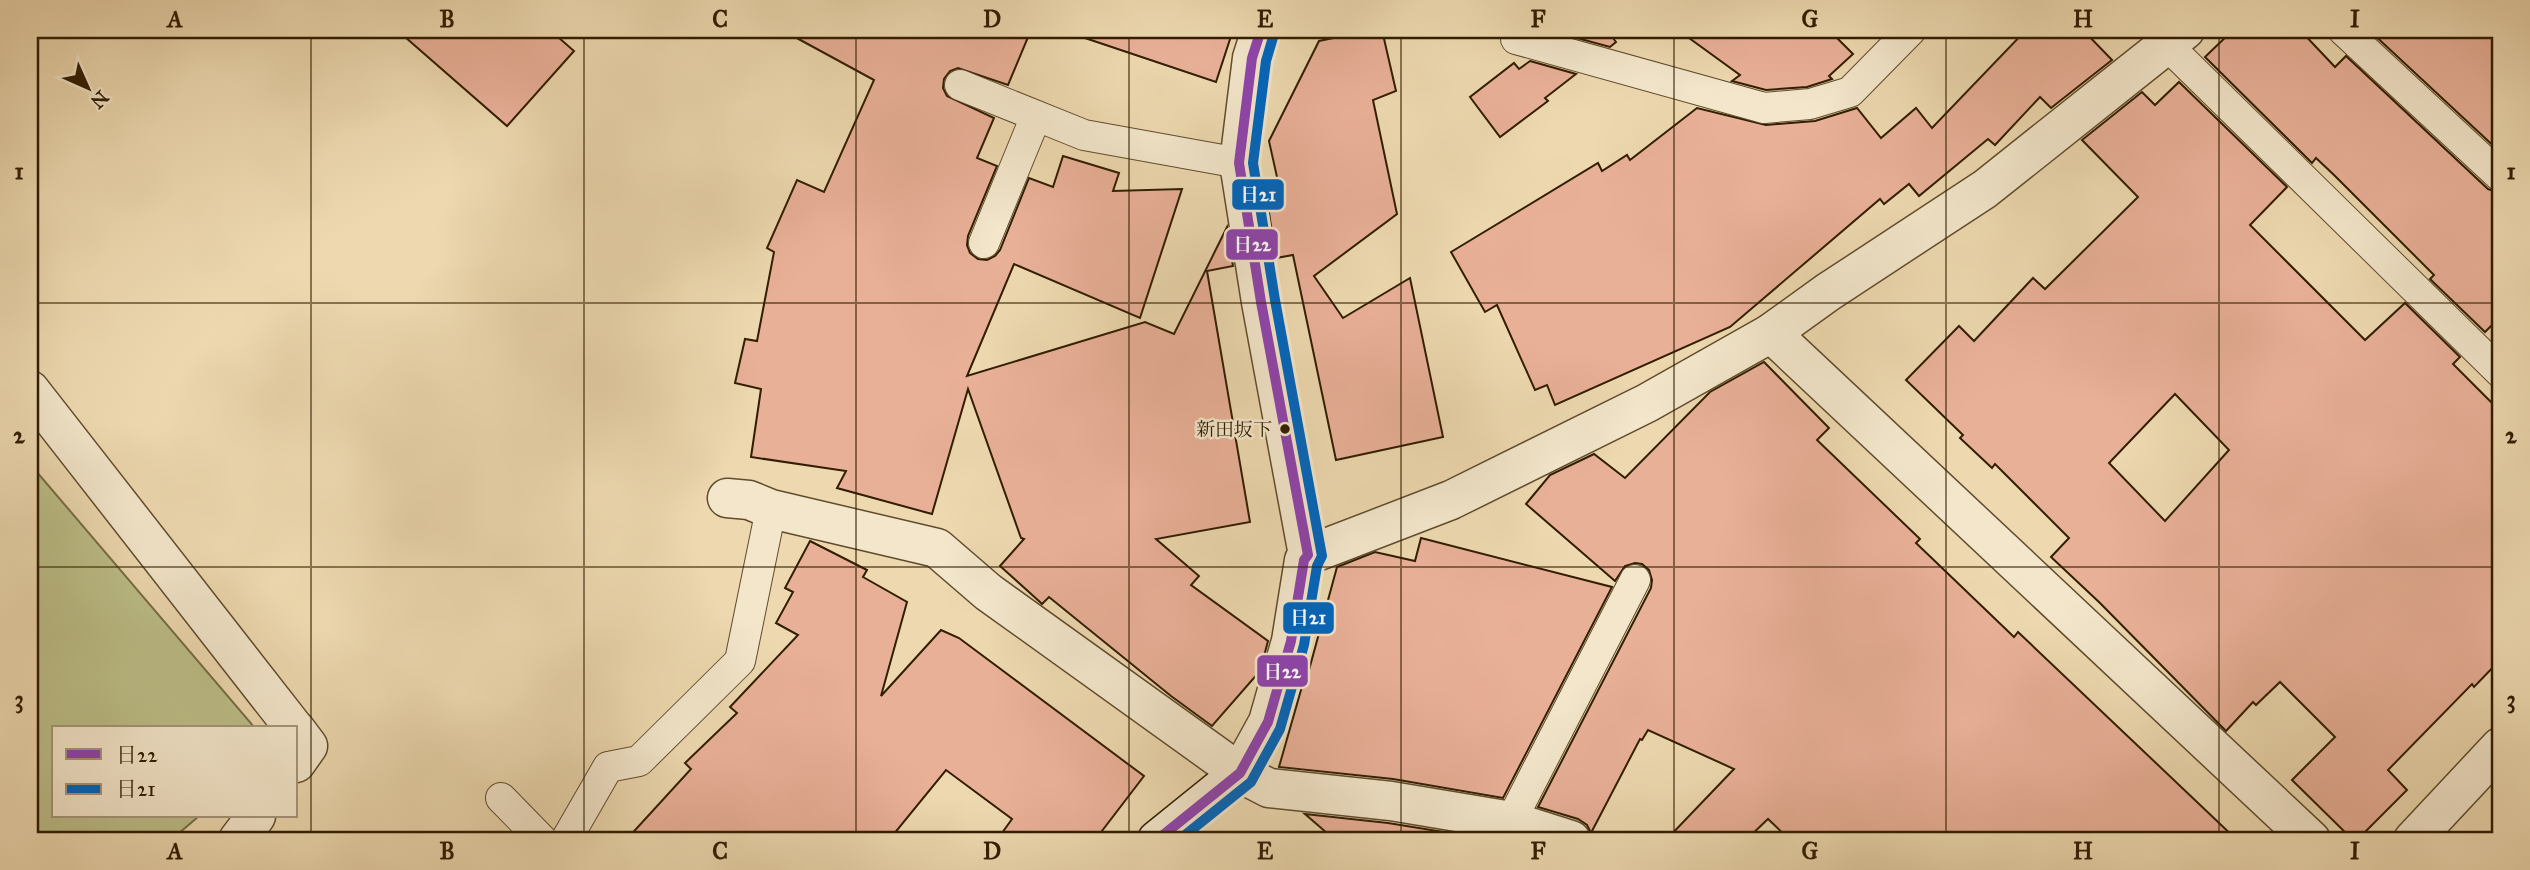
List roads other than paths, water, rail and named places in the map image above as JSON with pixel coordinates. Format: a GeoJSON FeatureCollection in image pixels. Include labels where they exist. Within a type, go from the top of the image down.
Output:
{"type":"FeatureCollection","features":[{"type":"Feature","properties":{"kind":"street"},"geometry":{"type":"LineString","coordinates":[[1261,30],[1252,58],[1239,163],[1308,555]]}},
{"type":"Feature","properties":{"kind":"street"},"geometry":{"type":"LineString","coordinates":[[1157,840],[1240,773],[1268,722],[1290,641],[1304,560],[1308,555],[1451,500],[1647,403],[1771,333],[1828,292],[1985,189],[2175,37]]}},
{"type":"Feature","properties":{"kind":"street"},"geometry":{"type":"LineString","coordinates":[[1771,333],[2311,840]]}},
{"type":"Feature","properties":{"kind":"street"},"geometry":{"type":"LineString","coordinates":[[30,390],[293,726]]}},
{"type":"Feature","properties":{"kind":"street"},"geometry":{"type":"LineString","coordinates":[[727,498],[749,500],[771,509],[937,548],[988,592],[1240,773],[1269,788],[1391,801],[1511,821],[1571,840]]}},
{"type":"Feature","properties":{"kind":"street"},"geometry":{"type":"LineString","coordinates":[[298,733],[308,746],[298,760]]}},
{"type":"Feature","properties":{"kind":"street"},"geometry":{"type":"LineString","coordinates":[[2413,840],[2500,747]]}},
{"type":"Feature","properties":{"kind":"street"},"geometry":{"type":"LineString","coordinates":[[238,840],[254,818]]}},
{"type":"Feature","properties":{"kind":"lane"},"geometry":{"type":"LineString","coordinates":[[1516,39],[1764,108],[1810,104],[1850,92],[1911,30]]}},
{"type":"Feature","properties":{"kind":"lane"},"geometry":{"type":"LineString","coordinates":[[2343,30],[2500,176]]}},
{"type":"Feature","properties":{"kind":"lane"},"geometry":{"type":"LineString","coordinates":[[2175,37],[2500,372]]}},
{"type":"Feature","properties":{"kind":"lane"},"geometry":{"type":"LineString","coordinates":[[960,85],[1084,135],[1239,163]]}},
{"type":"Feature","properties":{"kind":"lane"},"geometry":{"type":"LineString","coordinates":[[984,243],[1036,116]]}},
{"type":"Feature","properties":{"kind":"lane"},"geometry":{"type":"LineString","coordinates":[[566,840],[608,767],[639,761],[740,661],[771,509]]}},
{"type":"Feature","properties":{"kind":"lane"},"geometry":{"type":"LineString","coordinates":[[1511,821],[1635,580]]}},
{"type":"Feature","properties":{"kind":"lane"},"geometry":{"type":"LineString","coordinates":[[501,799],[542,840]]}},
{"type":"Feature","properties":{"kind":"place","name":"新田坂下"},"geometry":{"type":"Point","coordinates":[1285,429]}}]}
